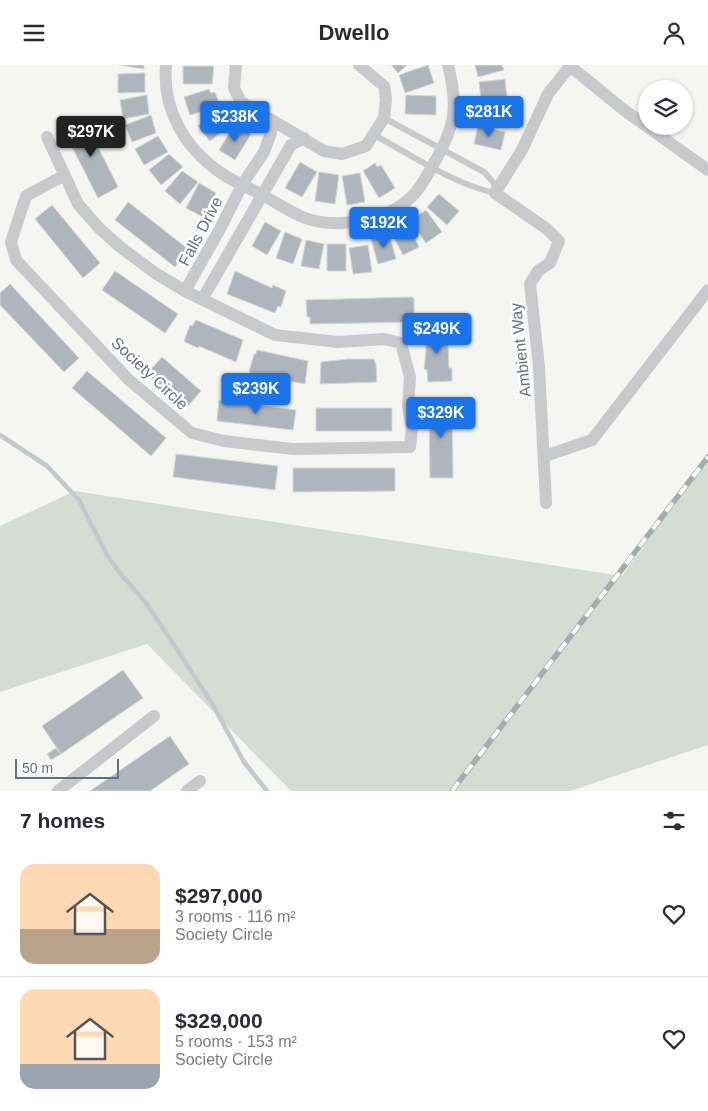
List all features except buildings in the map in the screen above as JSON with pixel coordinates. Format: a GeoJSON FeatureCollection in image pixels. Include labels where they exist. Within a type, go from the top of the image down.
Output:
{"type":"FeatureCollection","features":[{"type":"Feature","properties":{"kind":"street"},"geometry":{"type":"LineString","coordinates":[[166,65],[164,81],[174,123],[200,155],[221,173],[242,185]]}},
{"type":"Feature","properties":{"kind":"street"},"geometry":{"type":"LineString","coordinates":[[236,65],[234,88],[241,102],[324,151],[342,154],[366,145],[384,118],[386,99],[384,86],[359,65]]}},
{"type":"Feature","properties":{"kind":"street","name":"Falls Drive"},"geometry":{"type":"LineString","coordinates":[[242,185],[263,195],[280,207],[306,219],[338,223],[362,220],[402,204],[416,191],[442,149],[455,109],[454,91],[448,65]]}},
{"type":"Feature","properties":{"kind":"street"},"geometry":{"type":"LineString","coordinates":[[495,193],[522,150],[530,129],[548,94],[570,66],[624,110],[708,170]]}},
{"type":"Feature","properties":{"kind":"street","name":"Falls Drive"},"geometry":{"type":"LineString","coordinates":[[185,291],[242,185],[264,152],[271,133],[270,120]]}},
{"type":"Feature","properties":{"kind":"street","name":"Society Circle"},"geometry":{"type":"LineString","coordinates":[[47,137],[63,176],[78,204],[98,228],[140,262],[185,291],[203,298],[247,323],[275,335],[338,342],[384,339],[401,343],[410,377],[408,406],[412,428],[410,447],[293,449],[209,438],[192,433],[180,425],[128,380],[16,260],[11,242],[26,196],[63,176]]}},
{"type":"Feature","properties":{"kind":"street"},"geometry":{"type":"LineString","coordinates":[[203,298],[291,145],[304,138]]}},
{"type":"Feature","properties":{"kind":"street","name":"Ambient Way"},"geometry":{"type":"LineString","coordinates":[[495,193],[547,229],[559,241],[550,263],[538,271],[530,284],[539,367],[546,503]]}},
{"type":"Feature","properties":{"kind":"street"},"geometry":{"type":"LineString","coordinates":[[545,456],[592,440],[708,290]]}},
{"type":"Feature","properties":{"kind":"street"},"geometry":{"type":"LineString","coordinates":[[58,791],[154,716]]}},
{"type":"Feature","properties":{"kind":"street"},"geometry":{"type":"LineString","coordinates":[[187,791],[200,781]]}},
{"type":"Feature","properties":{"kind":"lane","name":"Ambient Way"},"geometry":{"type":"LineString","coordinates":[[374,135],[412,155],[431,168],[473,188],[495,193],[494,183],[484,172],[384,118]]}},
{"type":"Feature","properties":{"kind":"shaded area"},"geometry":{"type":"Polygon","coordinates":[[[708,458],[708,745],[570,791],[291,791],[147,644],[0,692],[0,526],[75,491],[622,576],[708,458]]]}},
{"type":"Feature","properties":{"kind":"waterway"},"geometry":{"type":"LineString","coordinates":[[0,435],[47,466],[79,500],[107,555],[146,603],[214,707],[244,762],[267,791]]}},
{"type":"Feature","properties":{"kind":"railway"},"geometry":{"type":"LineString","coordinates":[[452,791],[708,457]]}}]}
